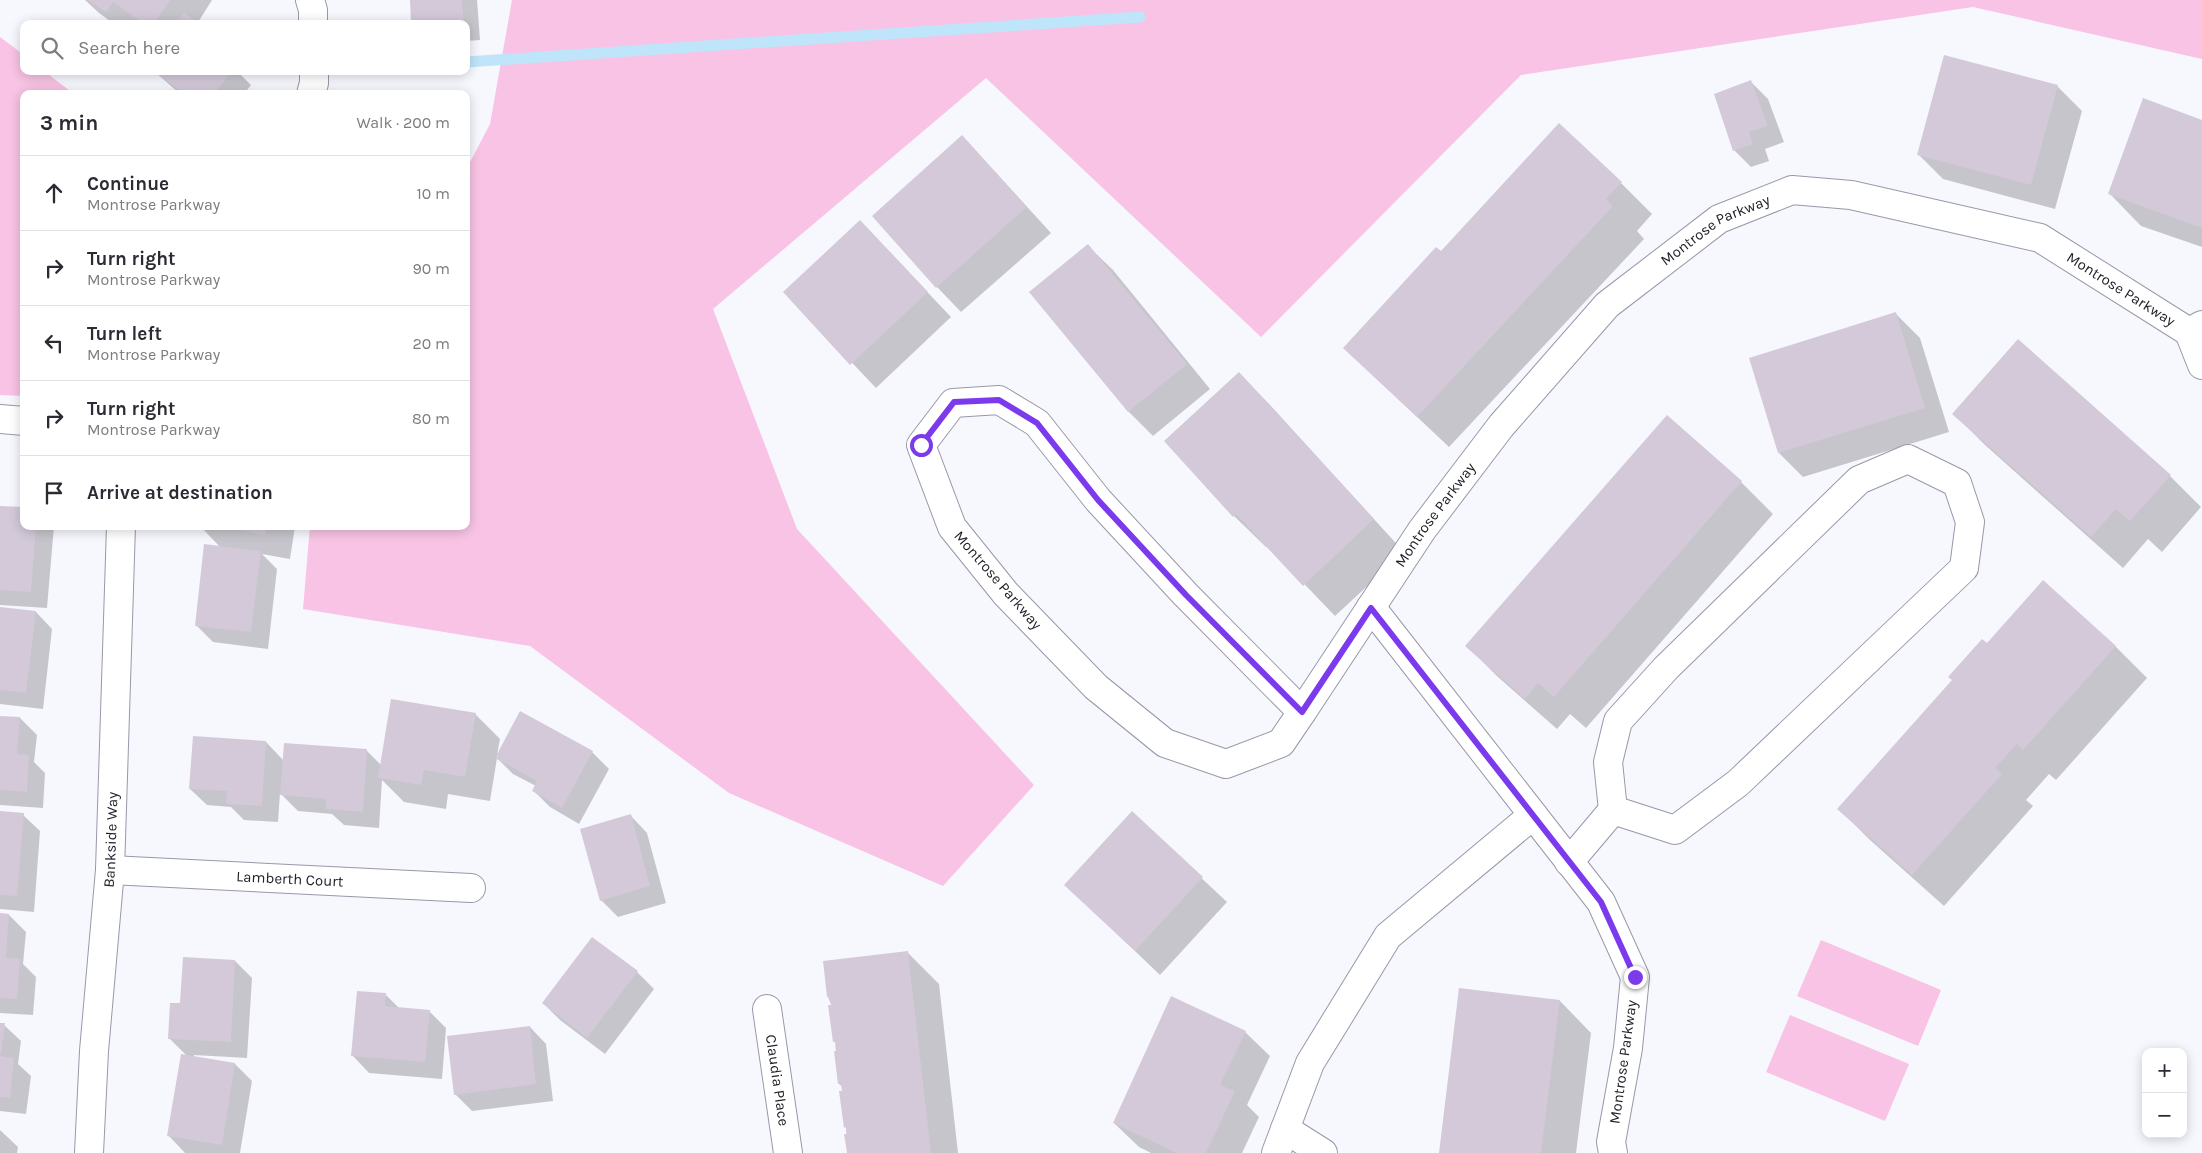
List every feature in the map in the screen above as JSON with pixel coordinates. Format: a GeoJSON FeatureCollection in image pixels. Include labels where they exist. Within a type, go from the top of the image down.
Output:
{"type":"FeatureCollection","features":[{"type":"Feature","properties":{"kind":"street"},"geometry":{"type":"LineString","coordinates":[[310,0],[314,10],[313,20]]}},
{"type":"Feature","properties":{"kind":"street"},"geometry":{"type":"LineString","coordinates":[[312,90],[314,75]]}},
{"type":"Feature","properties":{"kind":"street","name":"Montrose Parkway"},"geometry":{"type":"LineString","coordinates":[[1302,712],[1186,595],[1098,500],[1037,423],[999,400],[954,402],[921,445],[952,527],[1006,594],[1096,687],[1165,743],[1226,764],[1281,744],[1422,530],[1501,426],[1607,305],[1719,219],[1792,190],[1852,194],[2040,238],[2195,329],[2202,365]]}},
{"type":"Feature","properties":{"kind":"street"},"geometry":{"type":"LineString","coordinates":[[0,419],[20,421]]}},
{"type":"Feature","properties":{"kind":"street"},"geometry":{"type":"LineString","coordinates":[[1569,862],[1613,810],[1608,762],[1618,721],[1666,668],[1859,480],[1908,459],[1957,483],[1970,522],[1964,568],[1738,783],[1675,830],[1613,810]]}},
{"type":"Feature","properties":{"kind":"street","name":"Bankside Way"},"geometry":{"type":"LineString","coordinates":[[89,1153],[94,1051],[110,870],[121,530]]}},
{"type":"Feature","properties":{"kind":"street","name":"Montrose Parkway"},"geometry":{"type":"LineString","coordinates":[[1371,608],[1601,902],[1635,977],[1628,1048],[1611,1142],[1613,1153]]}},
{"type":"Feature","properties":{"kind":"street"},"geometry":{"type":"LineString","coordinates":[[1323,1153],[1280,1141],[1310,1063],[1388,936],[1533,815]]}},
{"type":"Feature","properties":{"kind":"street","name":"Lamberth Court"},"geometry":{"type":"LineString","coordinates":[[110,870],[471,888]]}},
{"type":"Feature","properties":{"kind":"street","name":"Claudia Place"},"geometry":{"type":"LineString","coordinates":[[767,1009],[788,1153]]}},
{"type":"Feature","properties":{"kind":"shaded area"},"geometry":{"type":"Polygon","coordinates":[[[512,0],[2202,0],[2202,59],[1973,7],[1521,75],[1261,337],[986,78],[713,309],[797,529],[1034,785],[943,886],[729,793],[530,646],[303,609],[310,530],[470,530],[470,162],[490,124],[512,0]]]}},
{"type":"Feature","properties":{"kind":"shaded area"},"geometry":{"type":"Polygon","coordinates":[[[0,37],[20,52],[20,75],[49,75],[69,90],[20,90],[20,396],[0,395],[0,37]]]}},
{"type":"Feature","properties":{"kind":"shaded area"},"geometry":{"type":"Polygon","coordinates":[[[1821,940],[1941,990],[1918,1046],[1797,996],[1821,940]]]}},
{"type":"Feature","properties":{"kind":"shaded area"},"geometry":{"type":"Polygon","coordinates":[[[1790,1015],[1909,1064],[1885,1121],[1766,1072],[1790,1015]]]}},
{"type":"Feature","properties":{"kind":"building"},"geometry":{"type":"Polygon","coordinates":[[[88,0],[170,0],[157,20],[139,20],[113,2],[106,12],[88,0]]]}},
{"type":"Feature","properties":{"kind":"building"},"geometry":{"type":"Polygon","coordinates":[[[410,0],[462,0],[464,20],[411,20],[410,0]]]}},
{"type":"Feature","properties":{"kind":"building"},"geometry":{"type":"Polygon","coordinates":[[[184,12],[194,20],[178,20],[184,12]]]}},
{"type":"Feature","properties":{"kind":"building"},"geometry":{"type":"Polygon","coordinates":[[[1944,55],[2058,85],[2031,185],[1917,155],[1944,55]]]}},
{"type":"Feature","properties":{"kind":"building"},"geometry":{"type":"Polygon","coordinates":[[[159,75],[229,75],[217,90],[179,90],[159,75]]]}},
{"type":"Feature","properties":{"kind":"building"},"geometry":{"type":"Polygon","coordinates":[[[1751,80],[1768,126],[1749,132],[1753,144],[1733,151],[1714,94],[1751,80]]]}},
{"type":"Feature","properties":{"kind":"building"},"geometry":{"type":"Polygon","coordinates":[[[2143,98],[2202,120],[2202,228],[2108,194],[2143,98]]]}},
{"type":"Feature","properties":{"kind":"building"},"geometry":{"type":"Polygon","coordinates":[[[1559,123],[1622,182],[1606,199],[1613,206],[1417,417],[1343,348],[1436,247],[1441,251],[1559,123]]]}},
{"type":"Feature","properties":{"kind":"building"},"geometry":{"type":"Polygon","coordinates":[[[962,135],[1027,207],[936,288],[872,216],[962,135]]]}},
{"type":"Feature","properties":{"kind":"building"},"geometry":{"type":"Polygon","coordinates":[[[860,220],[928,292],[850,365],[783,292],[860,220]]]}},
{"type":"Feature","properties":{"kind":"building"},"geometry":{"type":"Polygon","coordinates":[[[1088,244],[1187,364],[1128,412],[1029,292],[1088,244]]]}},
{"type":"Feature","properties":{"kind":"building"},"geometry":{"type":"Polygon","coordinates":[[[1896,312],[1925,408],[1778,453],[1749,358],[1896,312]]]}},
{"type":"Feature","properties":{"kind":"building"},"geometry":{"type":"Polygon","coordinates":[[[2018,339],[2171,475],[2130,521],[2116,509],[2091,537],[1952,414],[2018,339]]]}},
{"type":"Feature","properties":{"kind":"building"},"geometry":{"type":"Polygon","coordinates":[[[1239,372],[1374,519],[1303,586],[1236,514],[1233,517],[1164,441],[1239,372]]]}},
{"type":"Feature","properties":{"kind":"building"},"geometry":{"type":"Polygon","coordinates":[[[1667,415],[1742,481],[1554,697],[1538,683],[1525,699],[1465,646],[1667,415]]]}},
{"type":"Feature","properties":{"kind":"building"},"geometry":{"type":"Polygon","coordinates":[[[0,506],[20,507],[20,530],[36,530],[31,592],[0,590],[0,506]]]}},
{"type":"Feature","properties":{"kind":"building"},"geometry":{"type":"Polygon","coordinates":[[[240,530],[266,530],[265,535],[240,530]]]}},
{"type":"Feature","properties":{"kind":"building"},"geometry":{"type":"Polygon","coordinates":[[[204,544],[261,551],[251,632],[195,626],[204,544]]]}},
{"type":"Feature","properties":{"kind":"building"},"geometry":{"type":"Polygon","coordinates":[[[2043,580],[2116,646],[2023,750],[2017,744],[1995,768],[2002,774],[1912,875],[1837,809],[1952,680],[1948,677],[1982,639],[1987,643],[2043,580]]]}},
{"type":"Feature","properties":{"kind":"building"},"geometry":{"type":"Polygon","coordinates":[[[0,607],[36,611],[26,693],[0,690],[0,607]]]}},
{"type":"Feature","properties":{"kind":"building"},"geometry":{"type":"Polygon","coordinates":[[[391,699],[476,713],[465,777],[424,770],[421,785],[378,778],[391,699]]]}},
{"type":"Feature","properties":{"kind":"building"},"geometry":{"type":"Polygon","coordinates":[[[520,711],[593,751],[562,808],[532,791],[537,781],[495,758],[520,711]]]}},
{"type":"Feature","properties":{"kind":"building"},"geometry":{"type":"Polygon","coordinates":[[[0,716],[20,717],[17,754],[29,755],[27,792],[0,790],[0,716]]]}},
{"type":"Feature","properties":{"kind":"building"},"geometry":{"type":"Polygon","coordinates":[[[193,736],[266,741],[262,806],[226,804],[227,791],[189,789],[193,736]]]}},
{"type":"Feature","properties":{"kind":"building"},"geometry":{"type":"Polygon","coordinates":[[[284,743],[367,749],[363,812],[326,809],[326,799],[280,795],[284,743]]]}},
{"type":"Feature","properties":{"kind":"building"},"geometry":{"type":"Polygon","coordinates":[[[0,811],[24,813],[17,896],[0,895],[0,811]]]}},
{"type":"Feature","properties":{"kind":"building"},"geometry":{"type":"Polygon","coordinates":[[[1132,811],[1203,877],[1135,951],[1064,885],[1132,811]]]}},
{"type":"Feature","properties":{"kind":"building"},"geometry":{"type":"Polygon","coordinates":[[[631,814],[650,886],[600,901],[580,829],[631,814]]]}},
{"type":"Feature","properties":{"kind":"building"},"geometry":{"type":"Polygon","coordinates":[[[0,913],[9,914],[6,958],[20,959],[17,999],[0,998],[0,913]]]}},
{"type":"Feature","properties":{"kind":"building"},"geometry":{"type":"Polygon","coordinates":[[[592,937],[638,971],[587,1038],[542,1003],[592,937]]]}},
{"type":"Feature","properties":{"kind":"building"},"geometry":{"type":"Polygon","coordinates":[[[908,951],[931,1153],[847,1153],[844,1134],[847,1134],[846,1127],[844,1128],[839,1091],[842,1091],[841,1084],[838,1084],[834,1051],[836,1051],[835,1042],[833,1042],[828,1005],[831,1005],[829,997],[827,997],[823,961],[908,951]]]}},
{"type":"Feature","properties":{"kind":"building"},"geometry":{"type":"Polygon","coordinates":[[[183,957],[235,960],[231,1042],[168,1039],[170,1003],[180,1003],[183,957]]]}},
{"type":"Feature","properties":{"kind":"building"},"geometry":{"type":"Polygon","coordinates":[[[1459,988],[1560,1000],[1541,1153],[1439,1153],[1459,988]]]}},
{"type":"Feature","properties":{"kind":"building"},"geometry":{"type":"Polygon","coordinates":[[[357,991],[386,993],[385,1006],[430,1010],[425,1062],[351,1056],[357,991]]]}},
{"type":"Feature","properties":{"kind":"building"},"geometry":{"type":"Polygon","coordinates":[[[1171,996],[1246,1031],[1220,1085],[1235,1091],[1206,1153],[1177,1153],[1113,1123],[1171,996]]]}},
{"type":"Feature","properties":{"kind":"building"},"geometry":{"type":"Polygon","coordinates":[[[0,1023],[5,1023],[1,1054],[0,1054],[0,1023]]]}},
{"type":"Feature","properties":{"kind":"building"},"geometry":{"type":"Polygon","coordinates":[[[530,1026],[536,1084],[454,1095],[447,1036],[530,1026]]]}},
{"type":"Feature","properties":{"kind":"building"},"geometry":{"type":"Polygon","coordinates":[[[181,1054],[235,1063],[222,1145],[167,1136],[181,1054]]]}},
{"type":"Feature","properties":{"kind":"building"},"geometry":{"type":"Polygon","coordinates":[[[0,1056],[14,1058],[10,1098],[0,1097],[0,1056]]]}},
{"type":"Feature","properties":{"kind":"waterway"},"geometry":{"type":"LineString","coordinates":[[470,62],[1140,17]]}},
{"type":"Feature","properties":{"kind":"route"},"geometry":{"type":"LineString","coordinates":[[921,445],[954,402],[999,400],[1037,423],[1098,500],[1186,595],[1302,712],[1371,608],[1601,902],[1635,977]]}}]}
